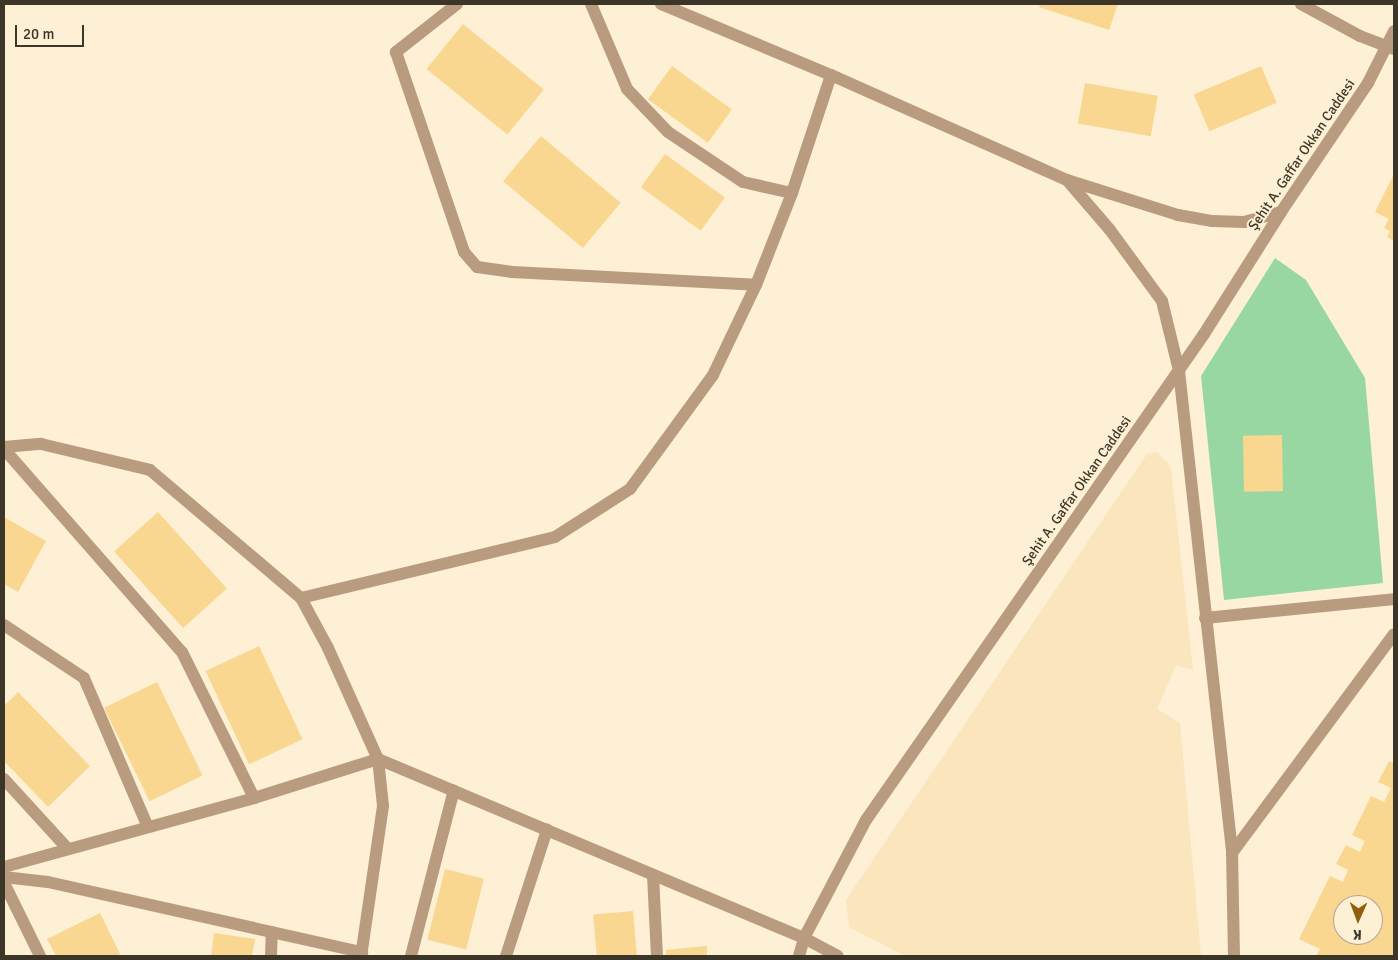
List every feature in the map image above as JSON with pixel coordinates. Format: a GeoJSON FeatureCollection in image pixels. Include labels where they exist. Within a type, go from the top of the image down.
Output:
{"type":"FeatureCollection","features":[{"type":"Feature","properties":{"kind":"street"},"geometry":{"type":"LineString","coordinates":[[457,4],[396,52],[464,252],[477,268],[512,272],[756,284]]}},
{"type":"Feature","properties":{"kind":"street"},"geometry":{"type":"LineString","coordinates":[[591,4],[627,88],[668,132],[743,182],[792,193]]}},
{"type":"Feature","properties":{"kind":"street"},"geometry":{"type":"LineString","coordinates":[[661,4],[831,75],[1067,180],[1178,215],[1212,221],[1244,222],[1281,212]]}},
{"type":"Feature","properties":{"kind":"street"},"geometry":{"type":"LineString","coordinates":[[1301,4],[1360,36],[1390,47]]}},
{"type":"Feature","properties":{"kind":"street","name":"Şehit A. Gaffar Okkan Caddesi"},"geometry":{"type":"LineString","coordinates":[[799,956],[804,938],[866,820],[1179,371],[1281,212],[1368,83],[1390,47],[1394,31]]}},
{"type":"Feature","properties":{"kind":"street"},"geometry":{"type":"LineString","coordinates":[[301,598],[555,537],[630,489],[713,375],[756,284],[792,193],[831,75]]}},
{"type":"Feature","properties":{"kind":"street"},"geometry":{"type":"LineString","coordinates":[[1067,180],[1110,230],[1162,301],[1179,371],[1232,853],[1234,956]]}},
{"type":"Feature","properties":{"kind":"street"},"geometry":{"type":"LineString","coordinates":[[4,448],[41,444],[150,470],[301,598],[328,648],[378,759],[383,806],[361,954],[48,882],[4,877]]}},
{"type":"Feature","properties":{"kind":"street"},"geometry":{"type":"LineString","coordinates":[[4,448],[182,652],[254,798]]}},
{"type":"Feature","properties":{"kind":"street"},"geometry":{"type":"LineString","coordinates":[[1206,618],[1394,599]]}},
{"type":"Feature","properties":{"kind":"street"},"geometry":{"type":"LineString","coordinates":[[4,625],[84,678],[148,827]]}},
{"type":"Feature","properties":{"kind":"street"},"geometry":{"type":"LineString","coordinates":[[1232,853],[1394,634]]}},
{"type":"Feature","properties":{"kind":"street"},"geometry":{"type":"LineString","coordinates":[[4,867],[254,798],[378,759],[804,938],[838,956]]}},
{"type":"Feature","properties":{"kind":"street"},"geometry":{"type":"LineString","coordinates":[[4,780],[68,849]]}},
{"type":"Feature","properties":{"kind":"street"},"geometry":{"type":"LineString","coordinates":[[411,956],[454,790]]}},
{"type":"Feature","properties":{"kind":"street"},"geometry":{"type":"LineString","coordinates":[[506,956],[546,830]]}},
{"type":"Feature","properties":{"kind":"street"},"geometry":{"type":"LineString","coordinates":[[653,875],[657,956]]}},
{"type":"Feature","properties":{"kind":"street"},"geometry":{"type":"LineString","coordinates":[[4,883],[40,956]]}},
{"type":"Feature","properties":{"kind":"street"},"geometry":{"type":"LineString","coordinates":[[271,956],[272,932]]}},
{"type":"Feature","properties":{"kind":"shaded area"},"geometry":{"type":"Polygon","coordinates":[[[1157,452],[1171,467],[1193,670],[1176,665],[1157,709],[1180,723],[1201,956],[905,956],[849,927],[846,900],[1147,454],[1157,452]]]}},
{"type":"Feature","properties":{"kind":"green space"},"geometry":{"type":"Polygon","coordinates":[[[1275,258],[1306,280],[1365,378],[1383,583],[1224,600],[1201,376],[1275,258]]]}},
{"type":"Feature","properties":{"kind":"building"},"geometry":{"type":"Polygon","coordinates":[[[1040,4],[1118,4],[1109,30],[1039,7],[1040,4]]]}},
{"type":"Feature","properties":{"kind":"building"},"geometry":{"type":"Polygon","coordinates":[[[463,24],[544,89],[507,135],[426,69],[463,24]]]}},
{"type":"Feature","properties":{"kind":"building"},"geometry":{"type":"Polygon","coordinates":[[[672,66],[732,109],[708,143],[648,99],[672,66]]]}},
{"type":"Feature","properties":{"kind":"building"},"geometry":{"type":"Polygon","coordinates":[[[1261,66],[1277,103],[1209,131],[1194,95],[1261,66]]]}},
{"type":"Feature","properties":{"kind":"building"},"geometry":{"type":"Polygon","coordinates":[[[1085,83],[1158,96],[1151,136],[1078,123],[1085,83]]]}},
{"type":"Feature","properties":{"kind":"building"},"geometry":{"type":"Polygon","coordinates":[[[541,136],[621,203],[583,248],[503,181],[541,136]]]}},
{"type":"Feature","properties":{"kind":"building"},"geometry":{"type":"Polygon","coordinates":[[[665,154],[725,197],[701,231],[641,187],[665,154]]]}},
{"type":"Feature","properties":{"kind":"building"},"geometry":{"type":"Polygon","coordinates":[[[1394,174],[1394,241],[1387,237],[1390,231],[1384,228],[1389,219],[1375,212],[1394,174]]]}},
{"type":"Feature","properties":{"kind":"building"},"geometry":{"type":"Polygon","coordinates":[[[1282,435],[1283,491],[1244,492],[1243,436],[1282,435]]]}},
{"type":"Feature","properties":{"kind":"building"},"geometry":{"type":"Polygon","coordinates":[[[158,512],[227,589],[183,628],[114,551],[158,512]]]}},
{"type":"Feature","properties":{"kind":"building"},"geometry":{"type":"Polygon","coordinates":[[[4,517],[46,541],[18,592],[4,584],[4,517]]]}},
{"type":"Feature","properties":{"kind":"building"},"geometry":{"type":"Polygon","coordinates":[[[259,646],[303,739],[249,764],[206,671],[259,646]]]}},
{"type":"Feature","properties":{"kind":"building"},"geometry":{"type":"Polygon","coordinates":[[[157,682],[203,775],[150,801],[104,708],[157,682]]]}},
{"type":"Feature","properties":{"kind":"building"},"geometry":{"type":"Polygon","coordinates":[[[18,692],[90,766],[48,807],[4,761],[4,706],[18,692]]]}},
{"type":"Feature","properties":{"kind":"building"},"geometry":{"type":"Polygon","coordinates":[[[1389,761],[1394,763],[1394,956],[1316,956],[1320,949],[1299,939],[1330,876],[1343,882],[1348,870],[1336,864],[1346,845],[1360,852],[1365,841],[1352,835],[1371,796],[1384,802],[1391,788],[1378,782],[1389,761]]]}},
{"type":"Feature","properties":{"kind":"building"},"geometry":{"type":"Polygon","coordinates":[[[445,869],[484,879],[466,950],[427,940],[445,869]]]}},
{"type":"Feature","properties":{"kind":"building"},"geometry":{"type":"Polygon","coordinates":[[[633,911],[637,956],[597,956],[593,914],[633,911]]]}},
{"type":"Feature","properties":{"kind":"building"},"geometry":{"type":"Polygon","coordinates":[[[100,913],[121,956],[56,956],[47,939],[100,913]]]}},
{"type":"Feature","properties":{"kind":"building"},"geometry":{"type":"Polygon","coordinates":[[[214,933],[255,939],[252,956],[211,956],[214,933]]]}},
{"type":"Feature","properties":{"kind":"building"},"geometry":{"type":"Polygon","coordinates":[[[707,946],[707,956],[666,956],[666,950],[707,946]]]}}]}
